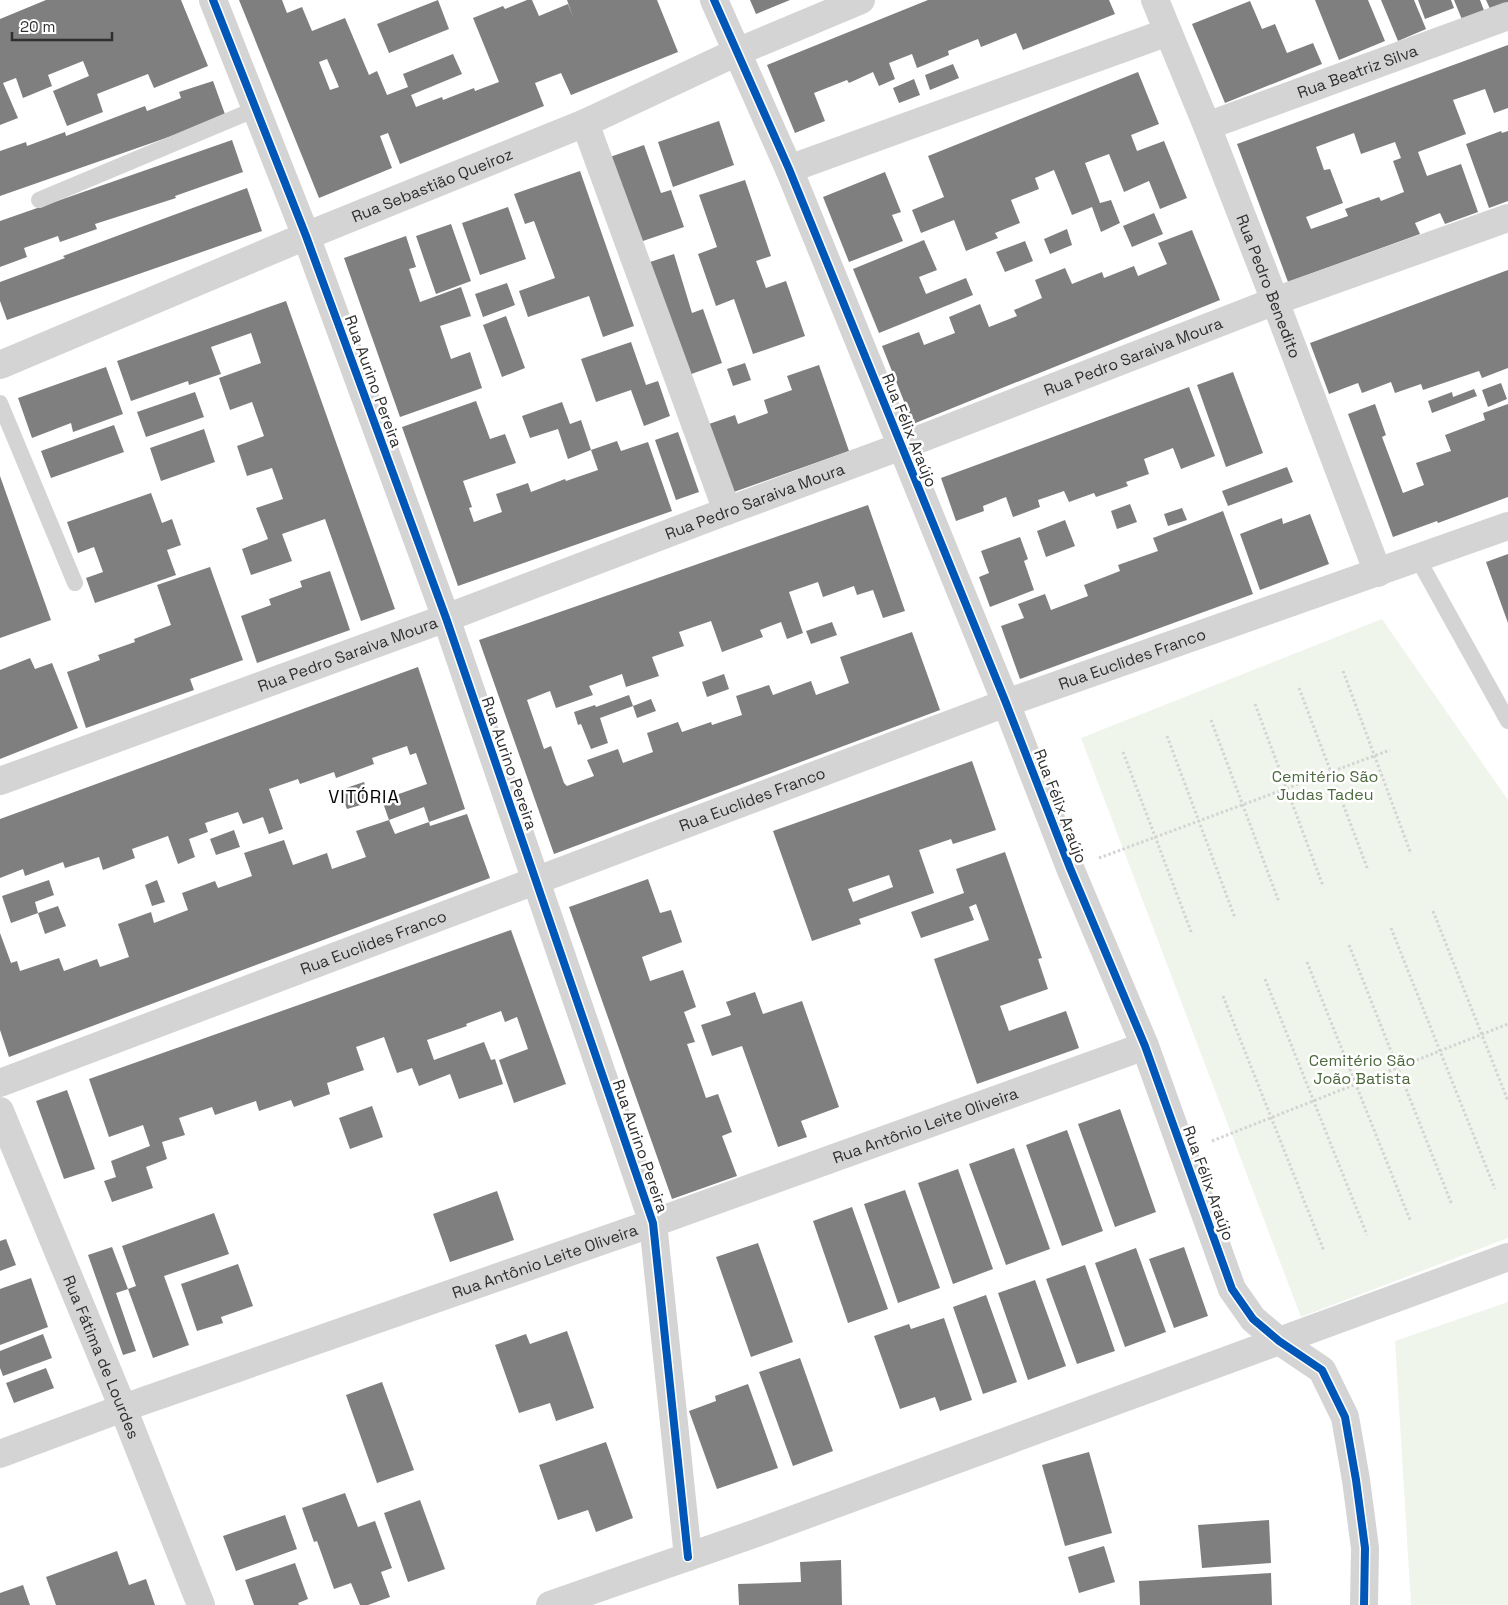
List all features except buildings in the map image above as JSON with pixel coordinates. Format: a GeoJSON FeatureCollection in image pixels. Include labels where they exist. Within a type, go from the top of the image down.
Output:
{"type":"FeatureCollection","features":[{"type":"Feature","properties":{"kind":"street","name":"Rua Aurino Pereira"},"geometry":{"type":"LineString","coordinates":[[213,0],[306,236],[446,618],[654,1223],[688,1557]]}},
{"type":"Feature","properties":{"kind":"street","name":"Rua Félix Araújo"},"geometry":{"type":"LineString","coordinates":[[714,0],[789,169],[1006,703],[1070,868],[1145,1046],[1232,1289],[1253,1318],[1279,1341],[1322,1370],[1345,1417],[1365,1548],[1364,1605]]}},
{"type":"Feature","properties":{"kind":"street","name":"Rua Sebastião Queiroz"},"geometry":{"type":"LineString","coordinates":[[0,365],[306,236],[585,123],[737,52],[861,0]]}},
{"type":"Feature","properties":{"kind":"street","name":"Rua Pedro Benedito"},"geometry":{"type":"LineString","coordinates":[[1155,0],[1207,126],[1378,573]]}},
{"type":"Feature","properties":{"kind":"street","name":"Rua Beatriz Silva"},"geometry":{"type":"LineString","coordinates":[[1207,126],[1508,16]]}},
{"type":"Feature","properties":{"kind":"street"},"geometry":{"type":"LineString","coordinates":[[789,169],[1168,32]]}},
{"type":"Feature","properties":{"kind":"street"},"geometry":{"type":"LineString","coordinates":[[585,123],[727,511]]}},
{"type":"Feature","properties":{"kind":"street","name":"Rua Pedro Saraiva Moura"},"geometry":{"type":"LineString","coordinates":[[0,781],[446,618],[902,446],[1275,301],[1508,218]]}},
{"type":"Feature","properties":{"kind":"street","name":"Rua Euclides Franco"},"geometry":{"type":"LineString","coordinates":[[0,1083],[1006,703],[1508,526]]}},
{"type":"Feature","properties":{"kind":"street","name":"Rua Antônio Leite Oliveira"},"geometry":{"type":"LineString","coordinates":[[0,1454],[123,1408],[654,1223],[1145,1046]]}},
{"type":"Feature","properties":{"kind":"street","name":"Rua Fátima de Lourdes"},"geometry":{"type":"LineString","coordinates":[[0,1111],[123,1408],[201,1605]]}},
{"type":"Feature","properties":{"kind":"street"},"geometry":{"type":"LineString","coordinates":[[550,1605],[688,1557],[1508,1257]]}},
{"type":"Feature","properties":{"kind":"lane"},"geometry":{"type":"LineString","coordinates":[[38,200],[256,109]]}},
{"type":"Feature","properties":{"kind":"lane"},"geometry":{"type":"LineString","coordinates":[[0,403],[75,583]]}},
{"type":"Feature","properties":{"kind":"lane"},"geometry":{"type":"LineString","coordinates":[[1418,559],[1508,721]]}},
{"type":"Feature","properties":{"kind":"path"},"geometry":{"type":"LineString","coordinates":[[1343,671],[1411,854]]}},
{"type":"Feature","properties":{"kind":"path"},"geometry":{"type":"LineString","coordinates":[[1299,688],[1368,870]]}},
{"type":"Feature","properties":{"kind":"path"},"geometry":{"type":"LineString","coordinates":[[1255,704],[1323,886]]}},
{"type":"Feature","properties":{"kind":"path"},"geometry":{"type":"LineString","coordinates":[[1211,720],[1279,902]]}},
{"type":"Feature","properties":{"kind":"path"},"geometry":{"type":"LineString","coordinates":[[1167,736],[1235,918]]}},
{"type":"Feature","properties":{"kind":"path"},"geometry":{"type":"LineString","coordinates":[[1070,868],[1156,838],[1390,750]]}},
{"type":"Feature","properties":{"kind":"path"},"geometry":{"type":"LineString","coordinates":[[1123,752],[1192,934]]}},
{"type":"Feature","properties":{"kind":"path"},"geometry":{"type":"LineString","coordinates":[[1433,911],[1508,1101]]}},
{"type":"Feature","properties":{"kind":"path"},"geometry":{"type":"LineString","coordinates":[[1391,928],[1495,1189]]}},
{"type":"Feature","properties":{"kind":"path"},"geometry":{"type":"LineString","coordinates":[[1349,945],[1452,1205]]}},
{"type":"Feature","properties":{"kind":"path"},"geometry":{"type":"LineString","coordinates":[[1307,962],[1410,1220]]}},
{"type":"Feature","properties":{"kind":"path"},"geometry":{"type":"LineString","coordinates":[[1265,979],[1367,1235]]}},
{"type":"Feature","properties":{"kind":"path"},"geometry":{"type":"LineString","coordinates":[[1223,996],[1324,1251]]}},
{"type":"Feature","properties":{"kind":"path"},"geometry":{"type":"LineString","coordinates":[[1184,1152],[1508,1024]]}},
{"type":"Feature","properties":{"kind":"green space"},"geometry":{"type":"Polygon","coordinates":[[[1382,619],[1508,800],[1508,1238],[1301,1317],[1081,738],[1382,619]]]}},
{"type":"Feature","properties":{"kind":"green space"},"geometry":{"type":"Polygon","coordinates":[[[1508,1302],[1508,1605],[1411,1605],[1395,1341],[1508,1302]]]}},
{"type":"Feature","properties":{"kind":"cycle path"},"geometry":{"type":"LineString","coordinates":[[213,0],[306,236],[446,618],[653,1223],[688,1557]]}},
{"type":"Feature","properties":{"kind":"cycle path"},"geometry":{"type":"LineString","coordinates":[[714,0],[789,169],[1006,703],[1070,868],[1145,1046],[1232,1289],[1253,1319],[1279,1341],[1322,1370],[1345,1417],[1365,1548],[1364,1605]]}},
{"type":"Feature","properties":{"kind":"district","name":"VITÓRIA"},"geometry":{"type":"Point","coordinates":[364,797]}},
{"type":"Feature","properties":{"kind":"park label","name":"Cemitério São Judas Tadeu"},"geometry":{"type":"Point","coordinates":[1325,785]}},
{"type":"Feature","properties":{"kind":"park label","name":"Cemitério São João Batista"},"geometry":{"type":"Point","coordinates":[1362,1069]}}]}
